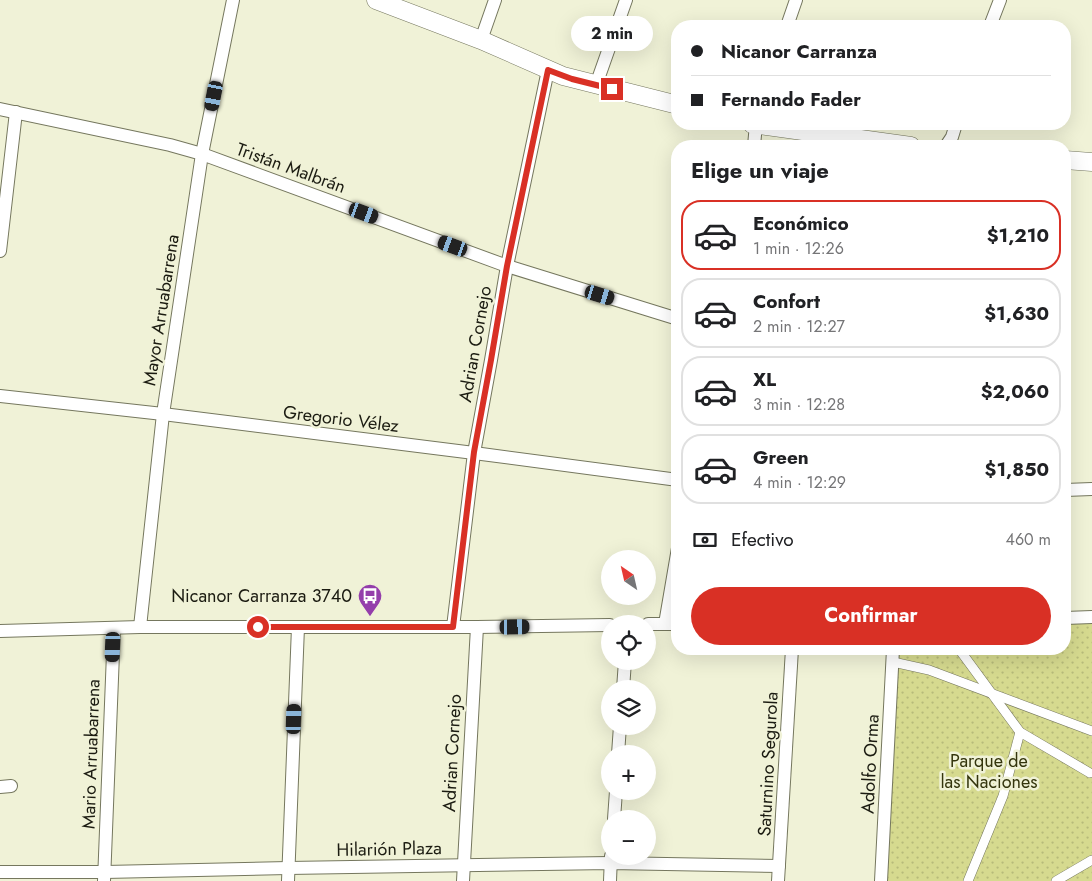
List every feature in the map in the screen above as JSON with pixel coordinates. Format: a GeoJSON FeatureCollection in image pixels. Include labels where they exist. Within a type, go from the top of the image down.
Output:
{"type":"FeatureCollection","features":[{"type":"Feature","properties":{"kind":"main road"},"geometry":{"type":"LineString","coordinates":[[384,1],[572,79],[671,103]]}},
{"type":"Feature","properties":{"kind":"main road"},"geometry":{"type":"LineString","coordinates":[[798,130],[868,140]]}},
{"type":"Feature","properties":{"kind":"main road"},"geometry":{"type":"LineString","coordinates":[[1071,160],[1092,162]]}},
{"type":"Feature","properties":{"kind":"street","name":"Mayor Arruabarrena"},"geometry":{"type":"LineString","coordinates":[[140,627],[163,414],[202,154],[233,0]]}},
{"type":"Feature","properties":{"kind":"street"},"geometry":{"type":"LineString","coordinates":[[481,40],[495,0]]}},
{"type":"Feature","properties":{"kind":"street"},"geometry":{"type":"LineString","coordinates":[[596,85],[626,0]]}},
{"type":"Feature","properties":{"kind":"street"},"geometry":{"type":"LineString","coordinates":[[789,20],[796,0]]}},
{"type":"Feature","properties":{"kind":"street"},"geometry":{"type":"LineString","coordinates":[[992,20],[1000,0]]}},
{"type":"Feature","properties":{"kind":"street","name":"Adrian Cornejo"},"geometry":{"type":"LineString","coordinates":[[453,627],[474,452],[507,266],[548,70]]}},
{"type":"Feature","properties":{"kind":"street","name":"Tristán Malbrán"},"geometry":{"type":"LineString","coordinates":[[0,109],[170,145],[202,154],[507,266],[671,317]]}},
{"type":"Feature","properties":{"kind":"street"},"geometry":{"type":"LineString","coordinates":[[0,251],[16,112]]}},
{"type":"Feature","properties":{"kind":"street","name":"Gregorio Vélez"},"geometry":{"type":"LineString","coordinates":[[0,396],[474,452],[671,479]]}},
{"type":"Feature","properties":{"kind":"street"},"geometry":{"type":"LineString","coordinates":[[1071,490],[1092,489]]}},
{"type":"Feature","properties":{"kind":"street"},"geometry":{"type":"LineString","coordinates":[[1071,618],[1092,617]]}},
{"type":"Feature","properties":{"kind":"street"},"geometry":{"type":"LineString","coordinates":[[656,624],[671,624]]}},
{"type":"Feature","properties":{"kind":"street"},"geometry":{"type":"LineString","coordinates":[[0,631],[140,627],[601,625]]}},
{"type":"Feature","properties":{"kind":"street"},"geometry":{"type":"LineString","coordinates":[[288,881],[298,626]]}},
{"type":"Feature","properties":{"kind":"street","name":"Adrian Cornejo"},"geometry":{"type":"LineString","coordinates":[[463,881],[477,627]]}},
{"type":"Feature","properties":{"kind":"street","name":"Mario Arruabarrena"},"geometry":{"type":"LineString","coordinates":[[104,877],[114,628]]}},
{"type":"Feature","properties":{"kind":"street","name":"Saturnino Segurola"},"geometry":{"type":"LineString","coordinates":[[778,881],[792,655]]}},
{"type":"Feature","properties":{"kind":"street"},"geometry":{"type":"LineString","coordinates":[[893,655],[1092,731]]}},
{"type":"Feature","properties":{"kind":"street","name":"Adolfo Orma"},"geometry":{"type":"LineString","coordinates":[[881,881],[893,655]]}},
{"type":"Feature","properties":{"kind":"street"},"geometry":{"type":"LineString","coordinates":[[963,655],[1020,732],[1090,773]]}},
{"type":"Feature","properties":{"kind":"street"},"geometry":{"type":"LineString","coordinates":[[968,881],[1003,796],[1020,732]]}},
{"type":"Feature","properties":{"kind":"street","name":"Hilarión Plaza"},"geometry":{"type":"LineString","coordinates":[[0,872],[104,877],[288,868],[463,866],[601,860]]}},
{"type":"Feature","properties":{"kind":"street"},"geometry":{"type":"LineString","coordinates":[[1056,881],[1092,860]]}},
{"type":"Feature","properties":{"kind":"street","name":"Hilarión Plaza"},"geometry":{"type":"LineString","coordinates":[[656,862],[779,866]]}},
{"type":"Feature","properties":{"kind":"street"},"geometry":{"type":"LineString","coordinates":[[610,881],[611,865]]}},
{"type":"Feature","properties":{"kind":"green space","name":"Parque de las Naciones"},"geometry":{"type":"Polygon","coordinates":[[[1092,617],[1092,881],[881,881],[893,655],[1071,655],[1071,618],[1092,617]]]}},
{"type":"Feature","properties":{"kind":"place","name":"Nicanor Carranza 3740"},"geometry":{"type":"Point","coordinates":[370,617]}},
{"type":"Feature","properties":{"kind":"route"},"geometry":{"type":"LineString","coordinates":[[258,627],[453,627],[474,452],[507,266],[548,70],[572,79],[612,89]]}}]}
